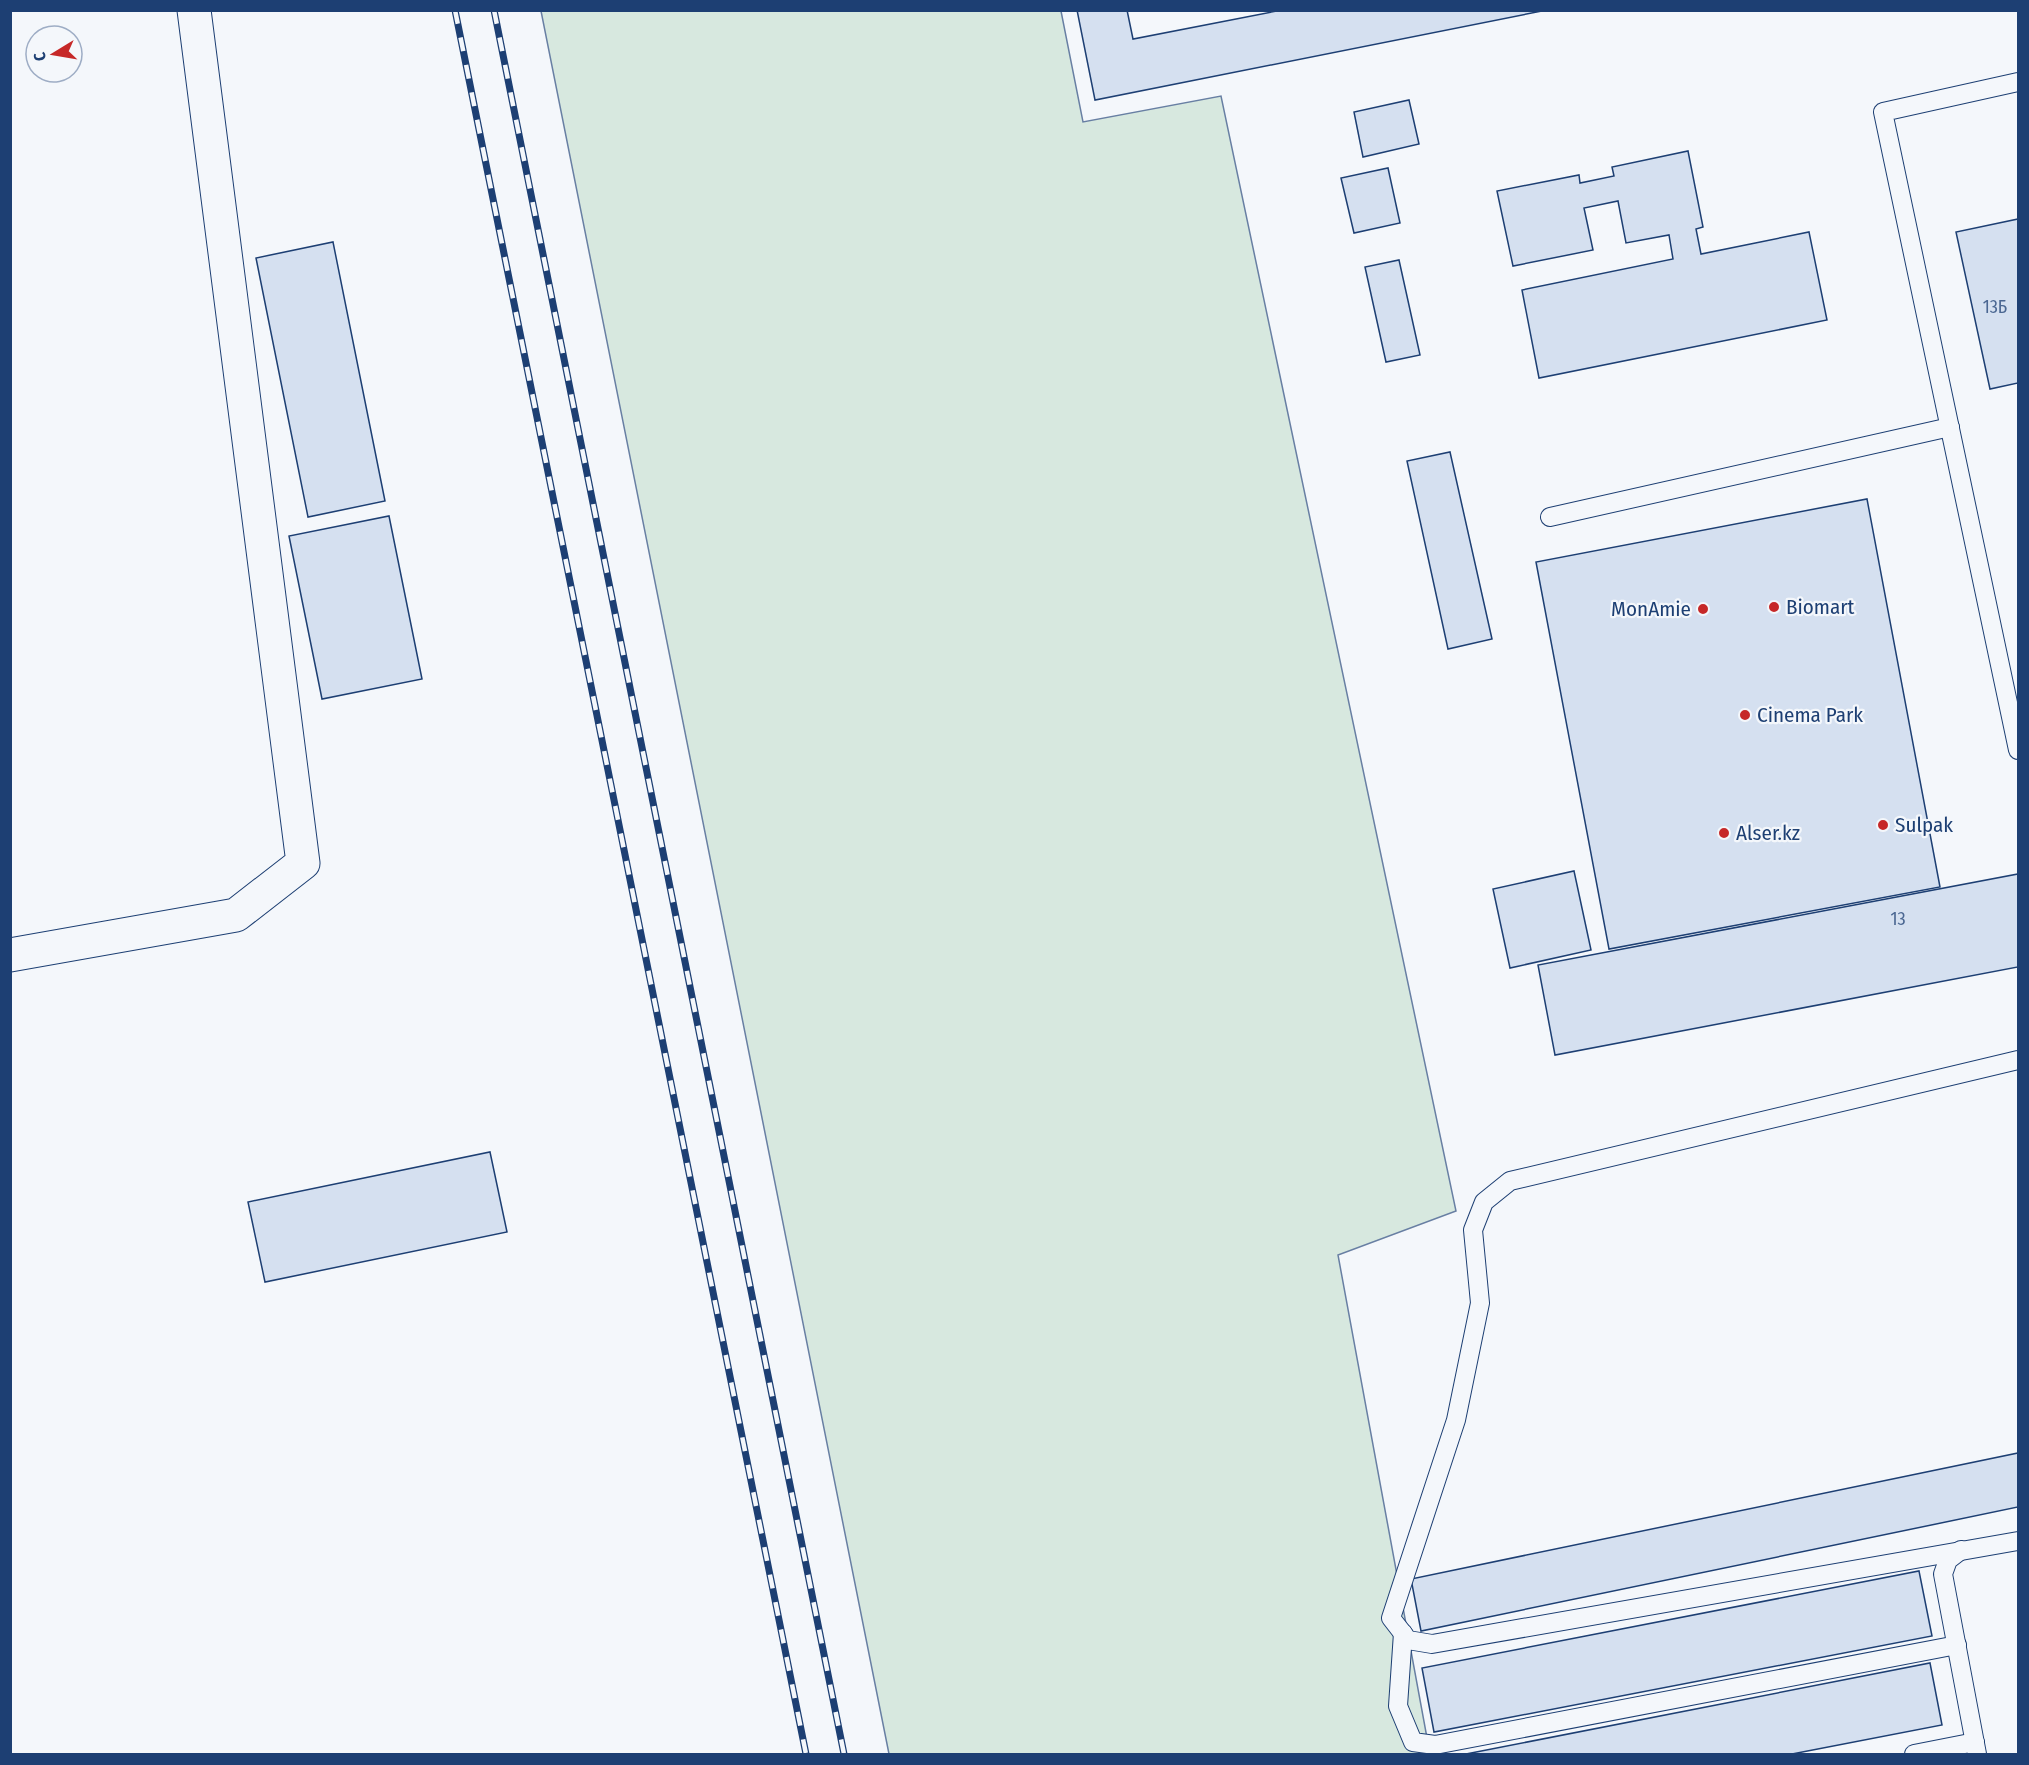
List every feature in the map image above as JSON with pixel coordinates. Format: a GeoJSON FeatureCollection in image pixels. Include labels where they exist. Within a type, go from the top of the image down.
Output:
{"type":"FeatureCollection","features":[{"type":"Feature","properties":{"kind":"street"},"geometry":{"type":"LineString","coordinates":[[10,956],[236,915],[303,863],[194,10]]}},
{"type":"Feature","properties":{"kind":"lane"},"geometry":{"type":"LineString","coordinates":[[2019,82],[1883,112],[2019,750]]}},
{"type":"Feature","properties":{"kind":"lane"},"geometry":{"type":"LineString","coordinates":[[1550,517],[1950,428]]}},
{"type":"Feature","properties":{"kind":"lane"},"geometry":{"type":"LineString","coordinates":[[2019,1060],[1509,1181],[1484,1202],[1473,1230],[1480,1303],[1456,1420],[1391,1618],[1408,1640],[1432,1644],[2019,1541]]}},
{"type":"Feature","properties":{"kind":"lane"},"geometry":{"type":"LineString","coordinates":[[1914,1755],[1976,1748],[1943,1574],[1948,1560],[1961,1550]]}},
{"type":"Feature","properties":{"kind":"lane"},"geometry":{"type":"LineString","coordinates":[[1403,1633],[1398,1707],[1413,1742],[1435,1745],[1957,1645]]}},
{"type":"Feature","properties":{"kind":"shaded area"},"geometry":{"type":"Polygon","coordinates":[[[541,11],[1061,11],[1083,122],[1221,96],[1456,1211],[1338,1255],[1430,1754],[889,1754],[541,11]]]}},
{"type":"Feature","properties":{"kind":"building"},"geometry":{"type":"Polygon","coordinates":[[[1077,10],[1127,10],[1133,39],[1282,10],[1547,10],[1095,100],[1077,10]]]}},
{"type":"Feature","properties":{"kind":"building"},"geometry":{"type":"Polygon","coordinates":[[[1409,100],[1419,144],[1363,157],[1354,112],[1409,100]]]}},
{"type":"Feature","properties":{"kind":"building"},"geometry":{"type":"Polygon","coordinates":[[[1688,151],[1703,227],[1696,229],[1701,254],[1809,232],[1827,320],[1539,378],[1522,290],[1673,259],[1669,235],[1626,243],[1618,201],[1584,208],[1593,250],[1513,266],[1497,191],[1579,175],[1580,183],[1614,176],[1612,167],[1688,151]]]}},
{"type":"Feature","properties":{"kind":"building"},"geometry":{"type":"Polygon","coordinates":[[[1388,168],[1400,223],[1354,233],[1341,178],[1388,168]]]}},
{"type":"Feature","properties":{"kind":"building"},"geometry":{"type":"Polygon","coordinates":[[[2018,219],[2018,383],[1990,389],[1956,232],[2018,219]]]}},
{"type":"Feature","properties":{"kind":"building"},"geometry":{"type":"Polygon","coordinates":[[[333,242],[385,501],[308,517],[256,258],[333,242]]]}},
{"type":"Feature","properties":{"kind":"building"},"geometry":{"type":"Polygon","coordinates":[[[1399,260],[1420,355],[1386,362],[1365,267],[1399,260]]]}},
{"type":"Feature","properties":{"kind":"building"},"geometry":{"type":"Polygon","coordinates":[[[1450,452],[1492,639],[1448,649],[1407,461],[1450,452]]]}},
{"type":"Feature","properties":{"kind":"building"},"geometry":{"type":"Polygon","coordinates":[[[1867,499],[1940,887],[1609,949],[1536,562],[1867,499]]]}},
{"type":"Feature","properties":{"kind":"building"},"geometry":{"type":"Polygon","coordinates":[[[389,516],[422,679],[322,699],[289,536],[389,516]]]}},
{"type":"Feature","properties":{"kind":"building"},"geometry":{"type":"Polygon","coordinates":[[[1574,871],[1591,950],[1510,968],[1493,889],[1574,871]]]}},
{"type":"Feature","properties":{"kind":"building"},"geometry":{"type":"Polygon","coordinates":[[[2018,874],[2018,967],[1555,1055],[1538,965],[2018,874]]]}},
{"type":"Feature","properties":{"kind":"building"},"geometry":{"type":"Polygon","coordinates":[[[490,1152],[507,1232],[265,1282],[248,1202],[490,1152]]]}},
{"type":"Feature","properties":{"kind":"building"},"geometry":{"type":"Polygon","coordinates":[[[2018,1453],[2018,1507],[1421,1631],[1411,1579],[2018,1453]]]}},
{"type":"Feature","properties":{"kind":"building"},"geometry":{"type":"Polygon","coordinates":[[[1919,1571],[1932,1636],[1434,1732],[1422,1668],[1919,1571]]]}},
{"type":"Feature","properties":{"kind":"building"},"geometry":{"type":"Polygon","coordinates":[[[1930,1663],[1942,1725],[1792,1754],[1466,1754],[1930,1663]]]}},
{"type":"Feature","properties":{"kind":"railway"},"geometry":{"type":"LineString","coordinates":[[455,10],[806,1754]]}},
{"type":"Feature","properties":{"kind":"railway"},"geometry":{"type":"LineString","coordinates":[[494,10],[844,1754]]}},
{"type":"Feature","properties":{"kind":"place","name":"Biomart"},"geometry":{"type":"Point","coordinates":[1774,607]}},
{"type":"Feature","properties":{"kind":"place","name":"MonAmie"},"geometry":{"type":"Point","coordinates":[1703,609]}},
{"type":"Feature","properties":{"kind":"place","name":"Cinema Park"},"geometry":{"type":"Point","coordinates":[1745,715]}},
{"type":"Feature","properties":{"kind":"place","name":"Sulpak"},"geometry":{"type":"Point","coordinates":[1883,825]}},
{"type":"Feature","properties":{"kind":"place","name":"Alser.kz"},"geometry":{"type":"Point","coordinates":[1724,833]}}]}
